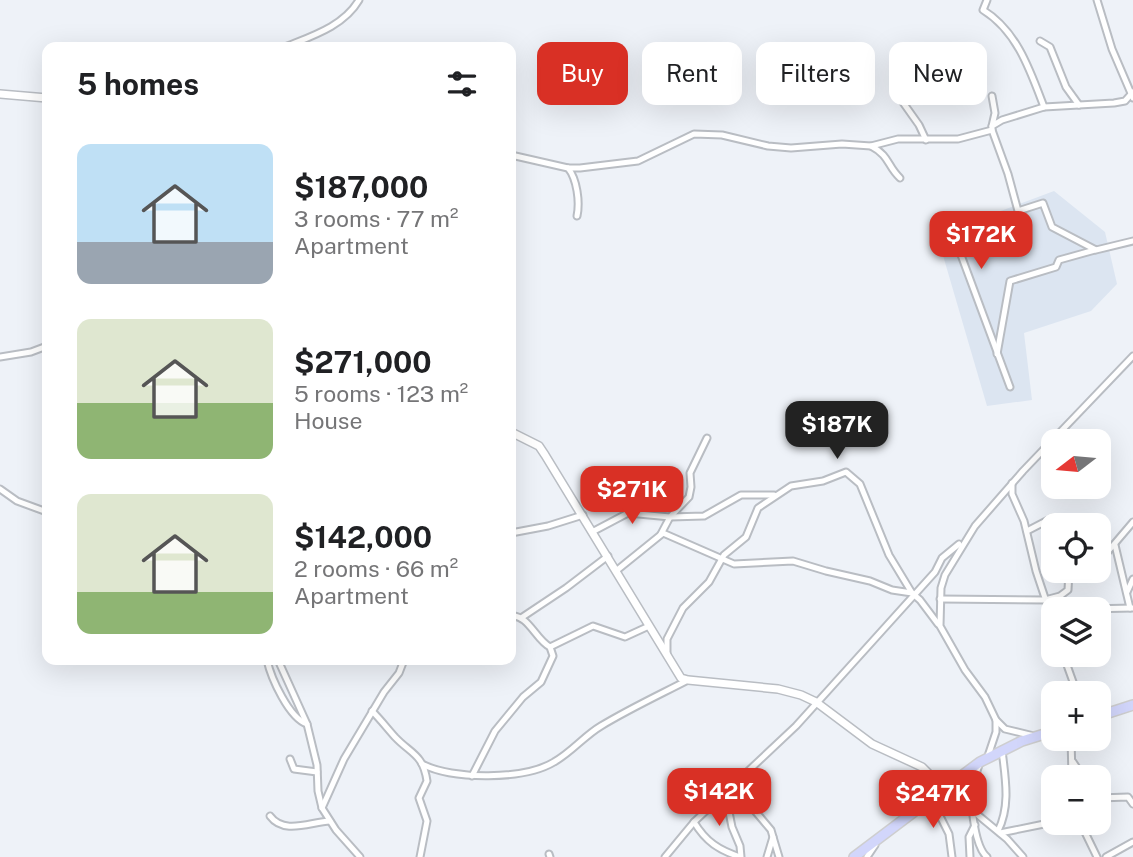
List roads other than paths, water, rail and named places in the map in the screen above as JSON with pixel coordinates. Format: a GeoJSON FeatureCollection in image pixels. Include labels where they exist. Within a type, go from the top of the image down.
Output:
{"type":"FeatureCollection","features":[{"type":"Feature","properties":{"kind":"highway"},"geometry":{"type":"LineString","coordinates":[[1111,712],[1133,705]]}},
{"type":"Feature","properties":{"kind":"highway"},"geometry":{"type":"LineString","coordinates":[[854,857],[930,797],[984,759],[1041,734]]}},
{"type":"Feature","properties":{"kind":"street"},"geometry":{"type":"LineString","coordinates":[[298,42],[321,33],[351,14],[359,0]]}},
{"type":"Feature","properties":{"kind":"street"},"geometry":{"type":"LineString","coordinates":[[987,0],[983,10],[1004,27],[1022,53],[1044,107]]}},
{"type":"Feature","properties":{"kind":"street"},"geometry":{"type":"LineString","coordinates":[[516,156],[568,168],[589,168],[638,161],[694,134],[722,135],[768,146],[791,148],[842,144],[871,146],[898,139],[958,139],[992,128],[1002,120],[1044,107],[1125,101],[1133,94],[1112,49],[1097,0]]}},
{"type":"Feature","properties":{"kind":"street"},"geometry":{"type":"LineString","coordinates":[[1040,41],[1050,47],[1066,87],[1079,105]]}},
{"type":"Feature","properties":{"kind":"street"},"geometry":{"type":"LineString","coordinates":[[0,94],[42,98]]}},
{"type":"Feature","properties":{"kind":"street"},"geometry":{"type":"LineString","coordinates":[[992,96],[995,113],[992,128],[1018,211],[1043,203],[1052,227],[1096,250]]}},
{"type":"Feature","properties":{"kind":"street"},"geometry":{"type":"LineString","coordinates":[[905,105],[926,141]]}},
{"type":"Feature","properties":{"kind":"street"},"geometry":{"type":"LineString","coordinates":[[871,146],[888,158],[893,172],[900,178]]}},
{"type":"Feature","properties":{"kind":"street"},"geometry":{"type":"LineString","coordinates":[[568,168],[576,184],[577,216]]}},
{"type":"Feature","properties":{"kind":"street"},"geometry":{"type":"LineString","coordinates":[[997,354],[1010,281],[1056,267],[1059,260],[1133,241]]}},
{"type":"Feature","properties":{"kind":"street"},"geometry":{"type":"LineString","coordinates":[[961,255],[1010,387]]}},
{"type":"Feature","properties":{"kind":"street"},"geometry":{"type":"LineString","coordinates":[[0,357],[42,348]]}},
{"type":"Feature","properties":{"kind":"street"},"geometry":{"type":"LineString","coordinates":[[940,626],[941,588],[948,569],[965,540],[1012,483],[1133,356]]}},
{"type":"Feature","properties":{"kind":"street"},"geometry":{"type":"LineString","coordinates":[[516,434],[539,446],[676,672],[688,680],[784,690],[816,702],[872,744],[922,767],[943,788]]}},
{"type":"Feature","properties":{"kind":"street"},"geometry":{"type":"LineString","coordinates":[[616,571],[661,534],[670,517],[691,493],[690,473],[708,438]]}},
{"type":"Feature","properties":{"kind":"street"},"geometry":{"type":"LineString","coordinates":[[667,655],[668,634],[683,608],[709,582],[727,552],[742,542],[752,527],[756,512],[774,495],[791,485],[817,482],[848,473],[860,484],[893,563],[913,594],[940,626],[965,670],[985,697],[996,720],[1005,729],[1035,736]]}},
{"type":"Feature","properties":{"kind":"street"},"geometry":{"type":"LineString","coordinates":[[1012,483],[1012,494],[1027,531],[1044,597]]}},
{"type":"Feature","properties":{"kind":"street"},"geometry":{"type":"LineString","coordinates":[[0,489],[17,501],[42,510]]}},
{"type":"Feature","properties":{"kind":"street"},"geometry":{"type":"LineString","coordinates":[[592,532],[632,513],[670,517],[709,514],[741,495],[774,495]]}},
{"type":"Feature","properties":{"kind":"street"},"geometry":{"type":"LineString","coordinates":[[516,532],[583,516]]}},
{"type":"Feature","properties":{"kind":"street"},"geometry":{"type":"LineString","coordinates":[[1111,549],[1133,522]]}},
{"type":"Feature","properties":{"kind":"street"},"geometry":{"type":"LineString","coordinates":[[1027,531],[1041,524]]}},
{"type":"Feature","properties":{"kind":"street"},"geometry":{"type":"LineString","coordinates":[[661,534],[741,565],[793,561],[913,594]]}},
{"type":"Feature","properties":{"kind":"street"},"geometry":{"type":"LineString","coordinates":[[665,857],[694,822],[770,752],[837,678],[865,652],[943,558],[965,540]]}},
{"type":"Feature","properties":{"kind":"street"},"geometry":{"type":"LineString","coordinates":[[1115,545],[1129,587]]}},
{"type":"Feature","properties":{"kind":"street"},"geometry":{"type":"LineString","coordinates":[[521,618],[608,556]]}},
{"type":"Feature","properties":{"kind":"street"},"geometry":{"type":"LineString","coordinates":[[929,578],[948,569]]}},
{"type":"Feature","properties":{"kind":"street"},"geometry":{"type":"LineString","coordinates":[[1111,608],[1131,608],[1126,594],[1133,579]]}},
{"type":"Feature","properties":{"kind":"street"},"geometry":{"type":"LineString","coordinates":[[1056,597],[1068,590],[1068,583]]}},
{"type":"Feature","properties":{"kind":"street"},"geometry":{"type":"LineString","coordinates":[[940,600],[1041,600]]}},
{"type":"Feature","properties":{"kind":"street"},"geometry":{"type":"LineString","coordinates":[[471,776],[495,731],[523,697],[541,682],[553,656],[550,648],[521,618],[516,617]]}},
{"type":"Feature","properties":{"kind":"street"},"geometry":{"type":"LineString","coordinates":[[550,648],[593,626],[625,637],[649,626]]}},
{"type":"Feature","properties":{"kind":"street"},"geometry":{"type":"LineString","coordinates":[[269,665],[284,699],[299,720],[307,724]]}},
{"type":"Feature","properties":{"kind":"street"},"geometry":{"type":"LineString","coordinates":[[280,665],[307,724],[322,808],[360,857]]}},
{"type":"Feature","properties":{"kind":"street"},"geometry":{"type":"LineString","coordinates":[[322,808],[344,759],[372,711],[400,673],[402,665]]}},
{"type":"Feature","properties":{"kind":"street"},"geometry":{"type":"LineString","coordinates":[[422,764],[440,773],[471,776],[537,770],[565,755],[604,724],[688,680]]}},
{"type":"Feature","properties":{"kind":"street"},"geometry":{"type":"LineString","coordinates":[[372,711],[398,740],[416,753],[422,764],[427,781],[418,798],[427,824],[420,857]]}},
{"type":"Feature","properties":{"kind":"street"},"geometry":{"type":"LineString","coordinates":[[987,857],[979,848],[972,786],[996,732],[996,720]]}},
{"type":"Feature","properties":{"kind":"street"},"geometry":{"type":"LineString","coordinates":[[999,832],[1007,802],[1002,750]]}},
{"type":"Feature","properties":{"kind":"street"},"geometry":{"type":"LineString","coordinates":[[1072,751],[1072,765]]}},
{"type":"Feature","properties":{"kind":"street"},"geometry":{"type":"LineString","coordinates":[[290,759],[294,769],[317,772]]}},
{"type":"Feature","properties":{"kind":"street"},"geometry":{"type":"LineString","coordinates":[[1072,760],[1075,765]]}},
{"type":"Feature","properties":{"kind":"street"},"geometry":{"type":"LineString","coordinates":[[733,785],[761,816],[773,837],[778,857]]}},
{"type":"Feature","properties":{"kind":"street"},"geometry":{"type":"LineString","coordinates":[[694,822],[712,844],[741,857],[725,792]]}},
{"type":"Feature","properties":{"kind":"street"},"geometry":{"type":"LineString","coordinates":[[930,797],[949,834],[952,857]]}},
{"type":"Feature","properties":{"kind":"street"},"geometry":{"type":"LineString","coordinates":[[1111,798],[1128,797],[1133,804]]}},
{"type":"Feature","properties":{"kind":"street"},"geometry":{"type":"LineString","coordinates":[[974,811],[1023,857]]}},
{"type":"Feature","properties":{"kind":"street"},"geometry":{"type":"LineString","coordinates":[[270,816],[278,824],[288,827],[330,821]]}},
{"type":"Feature","properties":{"kind":"street"},"geometry":{"type":"LineString","coordinates":[[999,832],[1041,824]]}},
{"type":"Feature","properties":{"kind":"street"},"geometry":{"type":"LineString","coordinates":[[970,857],[969,838],[975,825]]}},
{"type":"Feature","properties":{"kind":"street"},"geometry":{"type":"LineString","coordinates":[[1086,835],[1097,857]]}},
{"type":"Feature","properties":{"kind":"street"},"geometry":{"type":"LineString","coordinates":[[766,857],[773,837]]}},
{"type":"Feature","properties":{"kind":"street"},"geometry":{"type":"LineString","coordinates":[[867,857],[879,839]]}},
{"type":"Feature","properties":{"kind":"street"},"geometry":{"type":"LineString","coordinates":[[1108,856],[1133,842]]}}]}
